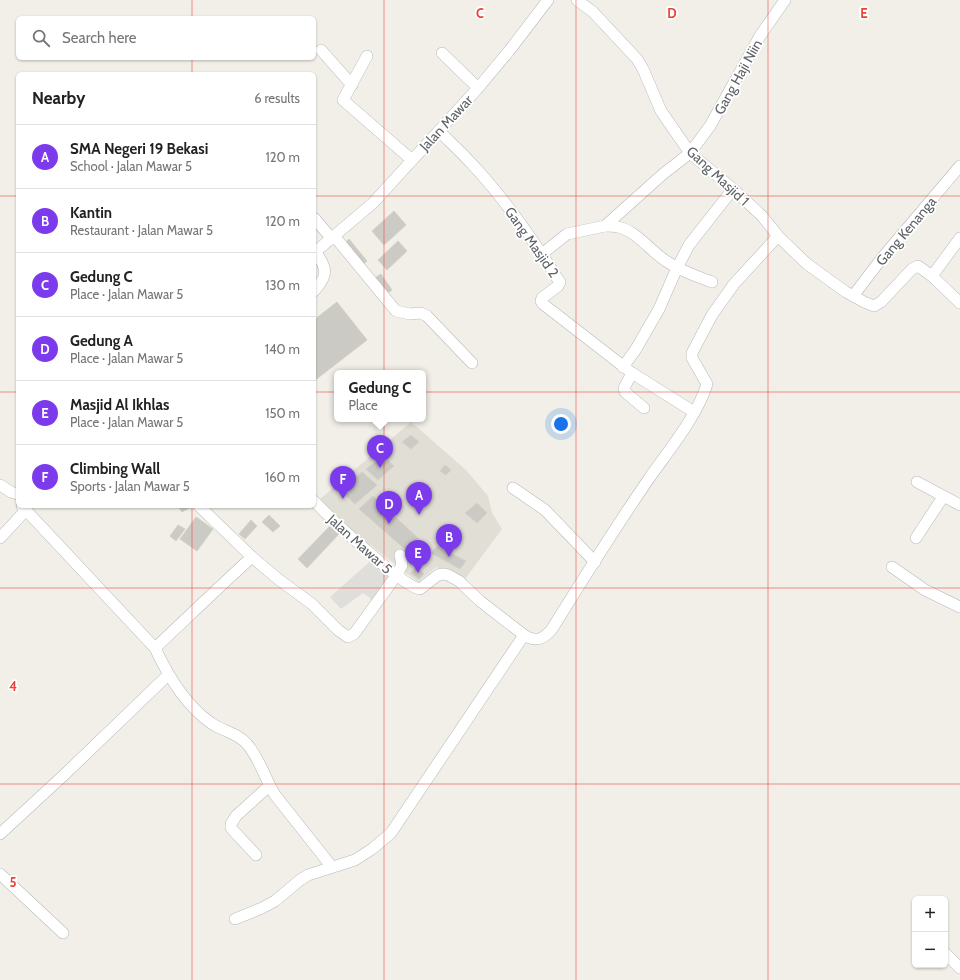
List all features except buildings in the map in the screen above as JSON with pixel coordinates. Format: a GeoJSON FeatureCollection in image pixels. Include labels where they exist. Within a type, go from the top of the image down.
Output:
{"type":"FeatureCollection","features":[{"type":"Feature","properties":{"kind":"street","name":"Jalan Mawar"},"geometry":{"type":"LineString","coordinates":[[316,251],[373,203],[478,88],[509,51],[548,0]]}},
{"type":"Feature","properties":{"kind":"street","name":"Gang Masjid 1"},"geometry":{"type":"LineString","coordinates":[[577,0],[593,12],[637,59],[661,110],[690,153],[733,189],[762,216],[778,236],[807,264],[853,296],[874,306],[882,302],[916,266],[920,266],[932,276]]}},
{"type":"Feature","properties":{"kind":"street","name":"Gang Haji Niin"},"geometry":{"type":"LineString","coordinates":[[605,226],[663,174],[690,153],[710,126],[760,36],[785,0]]}},
{"type":"Feature","properties":{"kind":"street"},"geometry":{"type":"LineString","coordinates":[[321,50],[352,85]]}},
{"type":"Feature","properties":{"kind":"street"},"geometry":{"type":"LineString","coordinates":[[442,53],[478,88]]}},
{"type":"Feature","properties":{"kind":"street"},"geometry":{"type":"LineString","coordinates":[[367,56],[343,100],[412,160]]}},
{"type":"Feature","properties":{"kind":"street","name":"Gang Masjid 2"},"geometry":{"type":"LineString","coordinates":[[439,131],[498,194],[542,254],[560,282],[558,286],[542,298],[541,301],[543,304],[628,370],[694,412]]}},
{"type":"Feature","properties":{"kind":"street","name":"Gang Kenanga"},"geometry":{"type":"LineString","coordinates":[[853,296],[882,258],[960,166]]}},
{"type":"Feature","properties":{"kind":"street"},"geometry":{"type":"LineString","coordinates":[[644,408],[625,392],[624,388],[628,370],[636,349],[659,309],[689,245],[733,189]]}},
{"type":"Feature","properties":{"kind":"street"},"geometry":{"type":"LineString","coordinates":[[316,220],[396,311],[410,314],[421,313],[427,316],[472,363]]}},
{"type":"Feature","properties":{"kind":"street"},"geometry":{"type":"LineString","coordinates":[[542,254],[567,234],[605,226],[618,227],[627,231],[664,260],[677,268],[712,282]]}},
{"type":"Feature","properties":{"kind":"street"},"geometry":{"type":"LineString","coordinates":[[235,919],[275,901],[308,875],[355,860],[372,849],[391,833],[524,635],[531,639],[539,639],[547,636],[648,481],[680,435],[694,412],[707,384],[692,358],[692,353],[712,315],[734,284],[778,236]]}},
{"type":"Feature","properties":{"kind":"street"},"geometry":{"type":"LineString","coordinates":[[960,238],[932,276],[960,303]]}},
{"type":"Feature","properties":{"kind":"street"},"geometry":{"type":"LineString","coordinates":[[316,254],[325,269],[325,276],[316,287]]}},
{"type":"Feature","properties":{"kind":"street"},"geometry":{"type":"LineString","coordinates":[[917,482],[960,505]]}},
{"type":"Feature","properties":{"kind":"street"},"geometry":{"type":"LineString","coordinates":[[0,485],[14,493]]}},
{"type":"Feature","properties":{"kind":"street"},"geometry":{"type":"LineString","coordinates":[[513,488],[546,510],[595,562]]}},
{"type":"Feature","properties":{"kind":"street"},"geometry":{"type":"LineString","coordinates":[[916,538],[943,496]]}},
{"type":"Feature","properties":{"kind":"street","name":"Jalan Mawar 5"},"geometry":{"type":"LineString","coordinates":[[316,503],[354,533],[396,576],[413,587],[420,589],[438,575],[448,575],[459,581],[480,601],[524,635]]}},
{"type":"Feature","properties":{"kind":"street"},"geometry":{"type":"LineString","coordinates":[[0,538],[24,508],[155,648],[168,675],[200,716],[212,725],[236,736],[247,744],[263,769],[269,786],[285,809],[332,867]]}},
{"type":"Feature","properties":{"kind":"street"},"geometry":{"type":"LineString","coordinates":[[202,508],[252,557],[278,579],[312,604],[338,630],[348,637],[354,634],[396,576],[402,564],[400,555]]}},
{"type":"Feature","properties":{"kind":"street"},"geometry":{"type":"LineString","coordinates":[[155,648],[252,557]]}},
{"type":"Feature","properties":{"kind":"street"},"geometry":{"type":"LineString","coordinates":[[892,567],[924,590],[960,607]]}},
{"type":"Feature","properties":{"kind":"street"},"geometry":{"type":"LineString","coordinates":[[0,834],[168,675]]}},
{"type":"Feature","properties":{"kind":"street"},"geometry":{"type":"LineString","coordinates":[[256,855],[231,828],[231,824],[236,816],[269,786]]}},
{"type":"Feature","properties":{"kind":"street"},"geometry":{"type":"LineString","coordinates":[[0,874],[63,933]]}},
{"type":"Feature","properties":{"kind":"street"},"geometry":{"type":"LineString","coordinates":[[948,956],[960,968]]}},
{"type":"Feature","properties":{"kind":"shaded area"},"geometry":{"type":"Polygon","coordinates":[[[411,422],[466,470],[488,496],[492,513],[502,529],[465,579],[436,567],[418,582],[355,533],[320,499],[411,422]]]}},
{"type":"Feature","properties":{"kind":"shaded area"},"geometry":{"type":"Polygon","coordinates":[[[374,558],[393,573],[374,604],[369,597],[363,593],[341,609],[330,597],[374,558]]]}},
{"type":"Feature","properties":{"kind":"place","name":"Gedung C"},"geometry":{"type":"Point","coordinates":[380,468]}},
{"type":"Feature","properties":{"kind":"place","name":"Climbing Wall"},"geometry":{"type":"Point","coordinates":[343,499]}},
{"type":"Feature","properties":{"kind":"place","name":"SMA Negeri 19 Bekasi"},"geometry":{"type":"Point","coordinates":[419,515]}},
{"type":"Feature","properties":{"kind":"place","name":"Gedung A"},"geometry":{"type":"Point","coordinates":[389,524]}},
{"type":"Feature","properties":{"kind":"place","name":"Kantin"},"geometry":{"type":"Point","coordinates":[449,557]}},
{"type":"Feature","properties":{"kind":"place","name":"Masjid Al Ikhlas"},"geometry":{"type":"Point","coordinates":[418,573]}}]}
